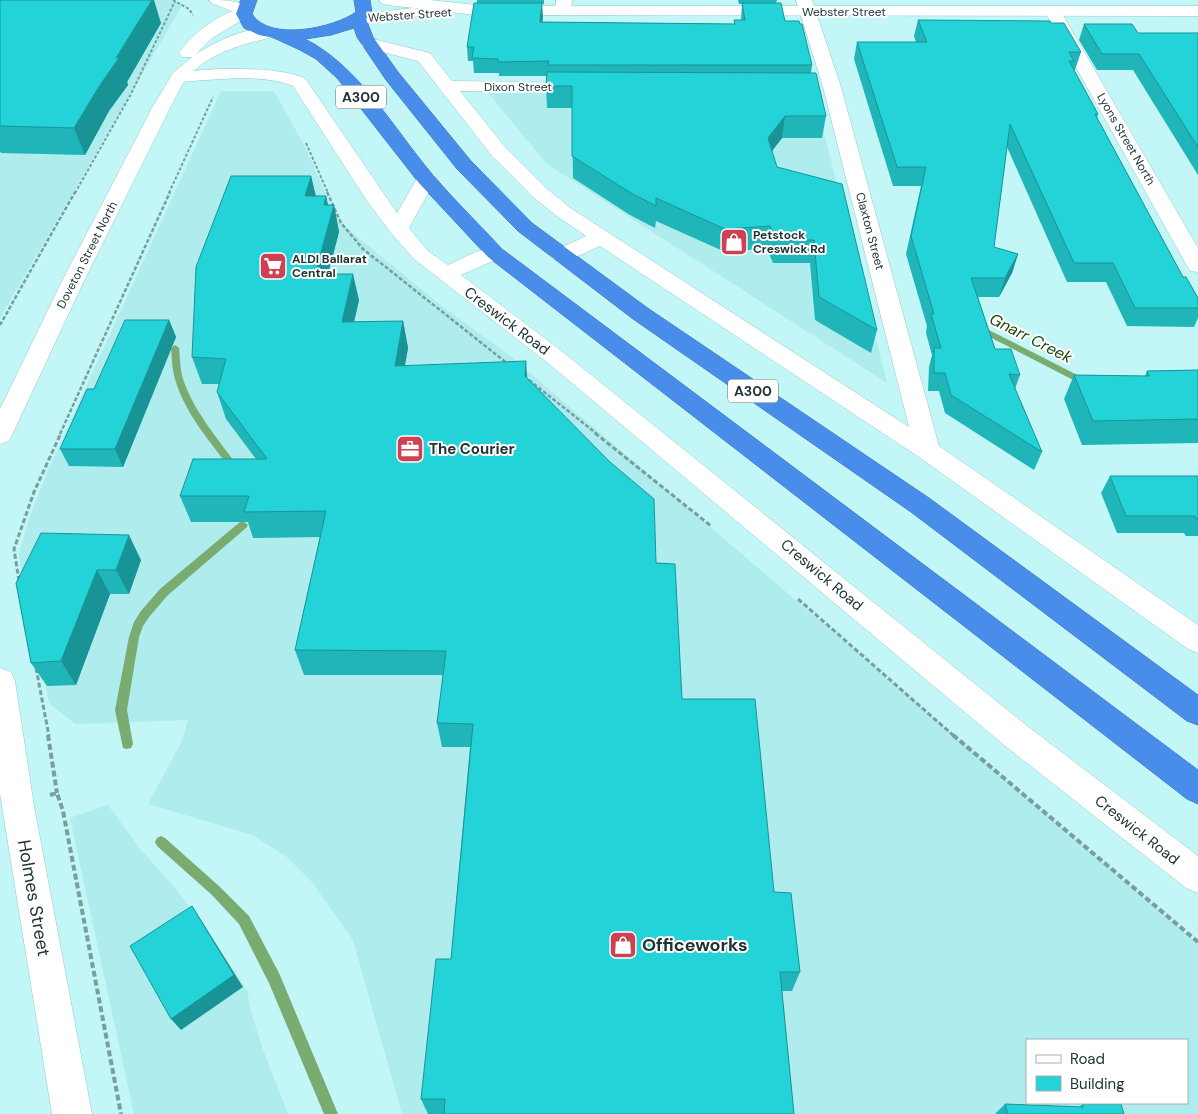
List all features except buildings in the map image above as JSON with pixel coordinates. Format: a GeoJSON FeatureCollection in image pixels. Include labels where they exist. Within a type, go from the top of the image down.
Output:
{"type":"FeatureCollection","features":[{"type":"Feature","properties":{"kind":"highway","name":"A300"},"geometry":{"type":"LineString","coordinates":[[245,7],[244,19],[249,24],[299,41],[331,62],[343,74],[426,179],[495,252],[1198,789]]}},
{"type":"Feature","properties":{"kind":"highway","name":"A300"},"geometry":{"type":"LineString","coordinates":[[360,13],[369,43],[392,76],[464,165],[498,202],[525,227],[641,314],[920,505],[1198,712]]}},
{"type":"Feature","properties":{"kind":"highway"},"geometry":{"type":"LineString","coordinates":[[274,34],[338,30],[360,13]]}},
{"type":"Feature","properties":{"kind":"highway"},"geometry":{"type":"LineString","coordinates":[[495,252],[501,228],[498,202]]}},
{"type":"Feature","properties":{"kind":"street"},"geometry":{"type":"LineString","coordinates":[[217,0],[245,7]]}},
{"type":"Feature","properties":{"kind":"street","name":"Webster Street"},"geometry":{"type":"LineString","coordinates":[[387,0],[491,10]]}},
{"type":"Feature","properties":{"kind":"street","name":"Webster Street"},"geometry":{"type":"LineString","coordinates":[[360,13],[410,13],[564,6],[806,6],[1198,11]]}},
{"type":"Feature","properties":{"kind":"street","name":"Claxton Street"},"geometry":{"type":"LineString","coordinates":[[806,6],[822,87],[928,451]]}},
{"type":"Feature","properties":{"kind":"street","name":"Doveton Street North"},"geometry":{"type":"LineString","coordinates":[[0,435],[72,283],[161,108],[179,78],[184,59],[194,44],[216,26],[245,7]]}},
{"type":"Feature","properties":{"kind":"street","name":"Lyons Street North"},"geometry":{"type":"LineString","coordinates":[[1045,8],[1198,266]]}},
{"type":"Feature","properties":{"kind":"street","name":"Doveton Street North"},"geometry":{"type":"LineString","coordinates":[[179,78],[200,59],[219,46],[253,35],[274,34]]}},
{"type":"Feature","properties":{"kind":"street"},"geometry":{"type":"LineString","coordinates":[[369,43],[424,57],[499,152],[539,192],[600,238],[928,451],[1198,641]]}},
{"type":"Feature","properties":{"kind":"street","name":"Creswick Road"},"geometry":{"type":"LineString","coordinates":[[179,78],[224,74],[281,76],[299,82],[314,102],[374,197],[398,229],[421,255],[556,358],[1015,735],[1198,877]]}},
{"type":"Feature","properties":{"kind":"street","name":"Dixon Street"},"geometry":{"type":"LineString","coordinates":[[445,86],[604,87]]}},
{"type":"Feature","properties":{"kind":"street"},"geometry":{"type":"LineString","coordinates":[[398,229],[426,179]]}},
{"type":"Feature","properties":{"kind":"street"},"geometry":{"type":"LineString","coordinates":[[561,255],[600,238]]}},
{"type":"Feature","properties":{"kind":"street","name":"Creswick Road"},"geometry":{"type":"LineString","coordinates":[[446,274],[495,252]]}},
{"type":"Feature","properties":{"kind":"street","name":"Holmes Street"},"geometry":{"type":"LineString","coordinates":[[0,681],[18,806],[72,1114]]}},
{"type":"Feature","properties":{"kind":"path"},"geometry":{"type":"LineString","coordinates":[[0,325],[130,94],[174,0],[189,9],[194,16]]}},
{"type":"Feature","properties":{"kind":"path"},"geometry":{"type":"LineString","coordinates":[[20,586],[14,549],[34,492],[224,74]]}},
{"type":"Feature","properties":{"kind":"path"},"geometry":{"type":"LineString","coordinates":[[36,666],[57,793],[63,811],[121,1114]]}},
{"type":"Feature","properties":{"kind":"path"},"geometry":{"type":"LineString","coordinates":[[18,806],[57,793]]}},
{"type":"Feature","properties":{"kind":"shaded area"},"geometry":{"type":"Polygon","coordinates":[[[0,0],[170,0],[183,4],[0,318],[0,0]]]}},
{"type":"Feature","properties":{"kind":"shaded area"},"geometry":{"type":"Polygon","coordinates":[[[221,91],[274,91],[305,147],[337,220],[438,303],[510,356],[1198,944],[1198,1114],[402,1114],[353,940],[312,882],[287,857],[253,835],[148,804],[182,741],[188,720],[75,724],[49,703],[19,554],[28,521],[49,468],[221,91]]]}},
{"type":"Feature","properties":{"kind":"shaded area"},"geometry":{"type":"Polygon","coordinates":[[[488,93],[814,93],[887,383],[547,164],[488,93]]]}},
{"type":"Feature","properties":{"kind":"shaded area"},"geometry":{"type":"Polygon","coordinates":[[[108,805],[140,849],[176,889],[198,918],[247,990],[251,1012],[263,1050],[288,1114],[134,1114],[70,818],[108,805]]]}},
{"type":"Feature","properties":{"kind":"waterway","name":"Gnarr Creek"},"geometry":{"type":"LineString","coordinates":[[979,328],[1086,383]]}},
{"type":"Feature","properties":{"kind":"waterway"},"geometry":{"type":"LineString","coordinates":[[175,348],[176,365],[184,393],[205,428],[236,470]]}},
{"type":"Feature","properties":{"kind":"waterway"},"geometry":{"type":"LineString","coordinates":[[127,744],[121,710],[134,637],[138,625],[164,592],[243,525]]}},
{"type":"Feature","properties":{"kind":"waterway"},"geometry":{"type":"LineString","coordinates":[[161,842],[216,891],[244,920],[274,978],[331,1114]]}},
{"type":"Feature","properties":{"kind":"place","name":"Petstock Creswick Rd"},"geometry":{"type":"Point","coordinates":[734,242]}},
{"type":"Feature","properties":{"kind":"place","name":"ALDI Ballarat Central"},"geometry":{"type":"Point","coordinates":[273,266]}},
{"type":"Feature","properties":{"kind":"place","name":"The Courier"},"geometry":{"type":"Point","coordinates":[410,449]}},
{"type":"Feature","properties":{"kind":"place","name":"Officeworks"},"geometry":{"type":"Point","coordinates":[623,945]}}]}
